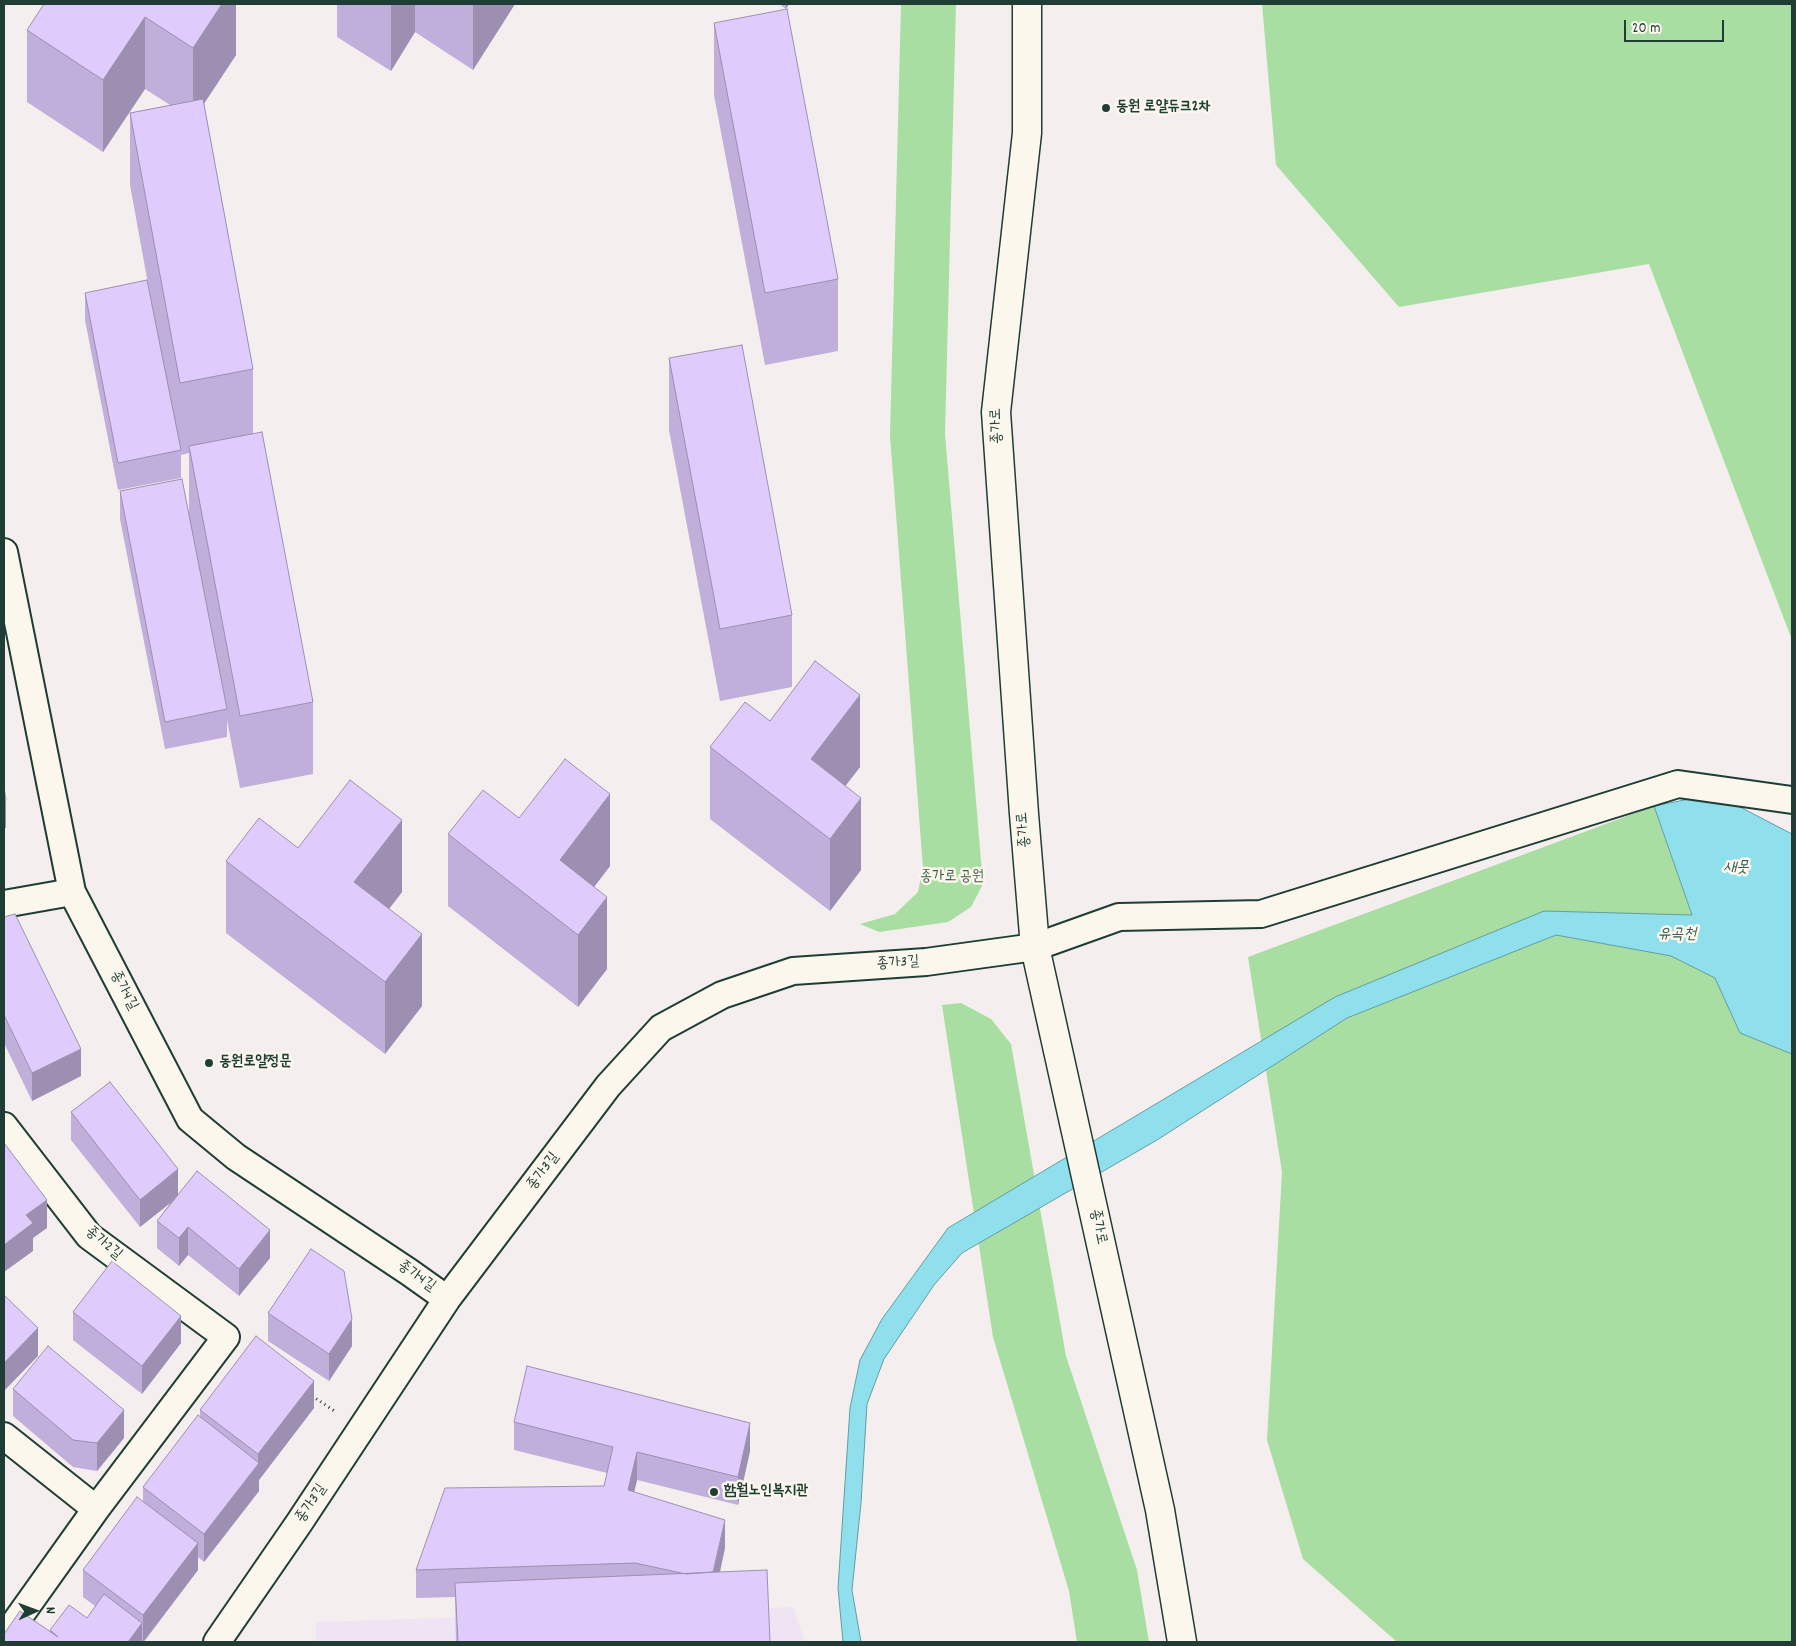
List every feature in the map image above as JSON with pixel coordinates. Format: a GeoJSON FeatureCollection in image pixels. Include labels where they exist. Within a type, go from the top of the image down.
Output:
{"type":"FeatureCollection","features":[{"type":"Feature","properties":{"kind":"main road","name":"종가로"},"geometry":{"type":"LineString","coordinates":[[1027,4],[1027,133],[996,412],[1035,947],[1160,1510],[1182,1642]]}},
{"type":"Feature","properties":{"kind":"street","name":"종가4길"},"geometry":{"type":"LineString","coordinates":[[4,552],[72,892],[190,1119],[236,1157],[447,1299]]}},
{"type":"Feature","properties":{"kind":"street","name":"종가3길"},"geometry":{"type":"LineString","coordinates":[[216,1642],[361,1430],[447,1299],[608,1086],[661,1028],[722,995],[793,971],[926,962],[1035,947],[1119,917],[1261,914],[1678,784],[1792,800]]}},
{"type":"Feature","properties":{"kind":"street"},"geometry":{"type":"LineString","coordinates":[[4,904],[72,892]]}},
{"type":"Feature","properties":{"kind":"street","name":"종가2길"},"geometry":{"type":"LineString","coordinates":[[4,1126],[89,1236],[226,1337],[96,1509]]}},
{"type":"Feature","properties":{"kind":"street"},"geometry":{"type":"LineString","coordinates":[[4,1436],[96,1509],[4,1638]]}},
{"type":"Feature","properties":{"kind":"path"},"geometry":{"type":"LineString","coordinates":[[305,1392],[361,1430]]}},
{"type":"Feature","properties":{"kind":"shaded area"},"geometry":{"type":"Polygon","coordinates":[[[793,1607],[805,1642],[316,1642],[316,1622],[793,1607]]]}},
{"type":"Feature","properties":{"kind":"green space","name":"종가로 공원"},"geometry":{"type":"Polygon","coordinates":[[[901,4],[956,4],[945,434],[983,884],[971,907],[948,922],[879,932],[860,924],[895,914],[918,892],[923,868],[890,436],[901,4]]]}},
{"type":"Feature","properties":{"kind":"green space"},"geometry":{"type":"Polygon","coordinates":[[[1262,4],[1792,4],[1792,640],[1649,264],[1399,307],[1276,165],[1262,4]]]}},
{"type":"Feature","properties":{"kind":"green space"},"geometry":{"type":"Polygon","coordinates":[[[1654,806],[1692,915],[1792,1053],[1792,1642],[1397,1642],[1303,1559],[1267,1440],[1282,1172],[1248,957],[1654,806]]]}},
{"type":"Feature","properties":{"kind":"green space"},"geometry":{"type":"Polygon","coordinates":[[[961,1003],[991,1019],[1011,1044],[1066,1356],[1137,1570],[1149,1642],[1077,1642],[1069,1591],[993,1337],[942,1005],[961,1003]]]}},
{"type":"Feature","properties":{"kind":"water"},"geometry":{"type":"Polygon","coordinates":[[[1715,794],[1792,834],[1792,1054],[1740,1033],[1715,978],[1671,956],[1556,935],[1347,1018],[1157,1140],[962,1253],[934,1285],[884,1359],[867,1404],[861,1503],[852,1590],[861,1642],[843,1642],[838,1588],[850,1408],[860,1360],[882,1319],[948,1228],[1335,997],[1544,911],[1692,915],[1654,806],[1715,794]]]}},
{"type":"Feature","properties":{"kind":"building"},"geometry":{"type":"Polygon","coordinates":[[[44,4],[222,4],[193,48],[145,17],[103,80],[27,30],[44,4]]]}},
{"type":"Feature","properties":{"kind":"building"},"geometry":{"type":"Polygon","coordinates":[[[787,9],[838,279],[765,293],[714,23],[787,9]]]}},
{"type":"Feature","properties":{"kind":"building"},"geometry":{"type":"Polygon","coordinates":[[[203,99],[253,369],[180,383],[130,113],[203,99]]]}},
{"type":"Feature","properties":{"kind":"building"},"geometry":{"type":"Polygon","coordinates":[[[147,280],[181,450],[118,463],[85,293],[147,280]]]}},
{"type":"Feature","properties":{"kind":"building"},"geometry":{"type":"Polygon","coordinates":[[[742,345],[792,615],[720,629],[669,358],[742,345]]]}},
{"type":"Feature","properties":{"kind":"building"},"geometry":{"type":"Polygon","coordinates":[[[262,432],[313,702],[240,716],[189,446],[262,432]]]}},
{"type":"Feature","properties":{"kind":"building"},"geometry":{"type":"Polygon","coordinates":[[[182,479],[227,709],[165,722],[120,491],[182,479]]]}},
{"type":"Feature","properties":{"kind":"building"},"geometry":{"type":"Polygon","coordinates":[[[815,661],[860,695],[811,759],[861,798],[830,839],[710,747],[745,702],[770,721],[815,661]]]}},
{"type":"Feature","properties":{"kind":"building"},"geometry":{"type":"Polygon","coordinates":[[[565,759],[610,794],[560,860],[607,897],[578,935],[448,834],[483,790],[519,818],[565,759]]]}},
{"type":"Feature","properties":{"kind":"building"},"geometry":{"type":"Polygon","coordinates":[[[350,780],[402,820],[354,882],[422,934],[385,982],[226,861],[259,818],[298,848],[350,780]]]}},
{"type":"Feature","properties":{"kind":"building"},"geometry":{"type":"Polygon","coordinates":[[[15,914],[81,1049],[32,1073],[4,1015],[4,917],[15,914]]]}},
{"type":"Feature","properties":{"kind":"building"},"geometry":{"type":"Polygon","coordinates":[[[110,1082],[178,1169],[140,1200],[71,1112],[110,1082]]]}},
{"type":"Feature","properties":{"kind":"building"},"geometry":{"type":"Polygon","coordinates":[[[4,1143],[47,1200],[26,1215],[33,1223],[4,1245],[4,1143]]]}},
{"type":"Feature","properties":{"kind":"building"},"geometry":{"type":"Polygon","coordinates":[[[197,1171],[270,1230],[239,1269],[188,1227],[179,1238],[157,1221],[197,1171]]]}},
{"type":"Feature","properties":{"kind":"building"},"geometry":{"type":"Polygon","coordinates":[[[311,1249],[344,1271],[352,1319],[329,1354],[268,1313],[311,1249]]]}},
{"type":"Feature","properties":{"kind":"building"},"geometry":{"type":"Polygon","coordinates":[[[112,1261],[181,1316],[142,1366],[73,1312],[112,1261]]]}},
{"type":"Feature","properties":{"kind":"building"},"geometry":{"type":"Polygon","coordinates":[[[4,1295],[38,1328],[4,1363],[4,1295]]]}},
{"type":"Feature","properties":{"kind":"building"},"geometry":{"type":"Polygon","coordinates":[[[256,1336],[314,1381],[258,1454],[200,1410],[256,1336]]]}},
{"type":"Feature","properties":{"kind":"building"},"geometry":{"type":"Polygon","coordinates":[[[48,1346],[124,1410],[97,1443],[73,1440],[13,1389],[48,1346]]]}},
{"type":"Feature","properties":{"kind":"building","name":"함월노인복지관"},"geometry":{"type":"Polygon","coordinates":[[[527,1366],[750,1423],[738,1477],[637,1452],[628,1490],[725,1520],[713,1572],[686,1574],[635,1563],[416,1570],[445,1488],[604,1486],[613,1447],[514,1422],[527,1366]]]}},
{"type":"Feature","properties":{"kind":"building"},"geometry":{"type":"Polygon","coordinates":[[[198,1415],[259,1463],[204,1534],[143,1487],[198,1415]]]}},
{"type":"Feature","properties":{"kind":"building"},"geometry":{"type":"Polygon","coordinates":[[[137,1497],[198,1543],[143,1615],[83,1570],[137,1497]]]}},
{"type":"Feature","properties":{"kind":"building"},"geometry":{"type":"Polygon","coordinates":[[[767,1570],[770,1642],[458,1642],[455,1583],[767,1570]]]}},
{"type":"Feature","properties":{"kind":"building"},"geometry":{"type":"Polygon","coordinates":[[[104,1594],[142,1623],[128,1642],[4,1642],[4,1634],[20,1611],[58,1637],[50,1630],[69,1605],[87,1618],[104,1594]]]}},
{"type":"Feature","properties":{"kind":"place","name":"동원 로얄듀크2차"},"geometry":{"type":"Point","coordinates":[1106,108]}},
{"type":"Feature","properties":{"kind":"place","name":"동원로얄정문"},"geometry":{"type":"Point","coordinates":[209,1063]}},
{"type":"Feature","properties":{"kind":"place","name":"함월노인복지관"},"geometry":{"type":"Point","coordinates":[714,1492]}},
{"type":"Feature","properties":{"kind":"water label","name":"새못"},"geometry":{"type":"Point","coordinates":[1736,869]}},
{"type":"Feature","properties":{"kind":"water label","name":"유곡천"},"geometry":{"type":"Point","coordinates":[1677,936]}}]}
